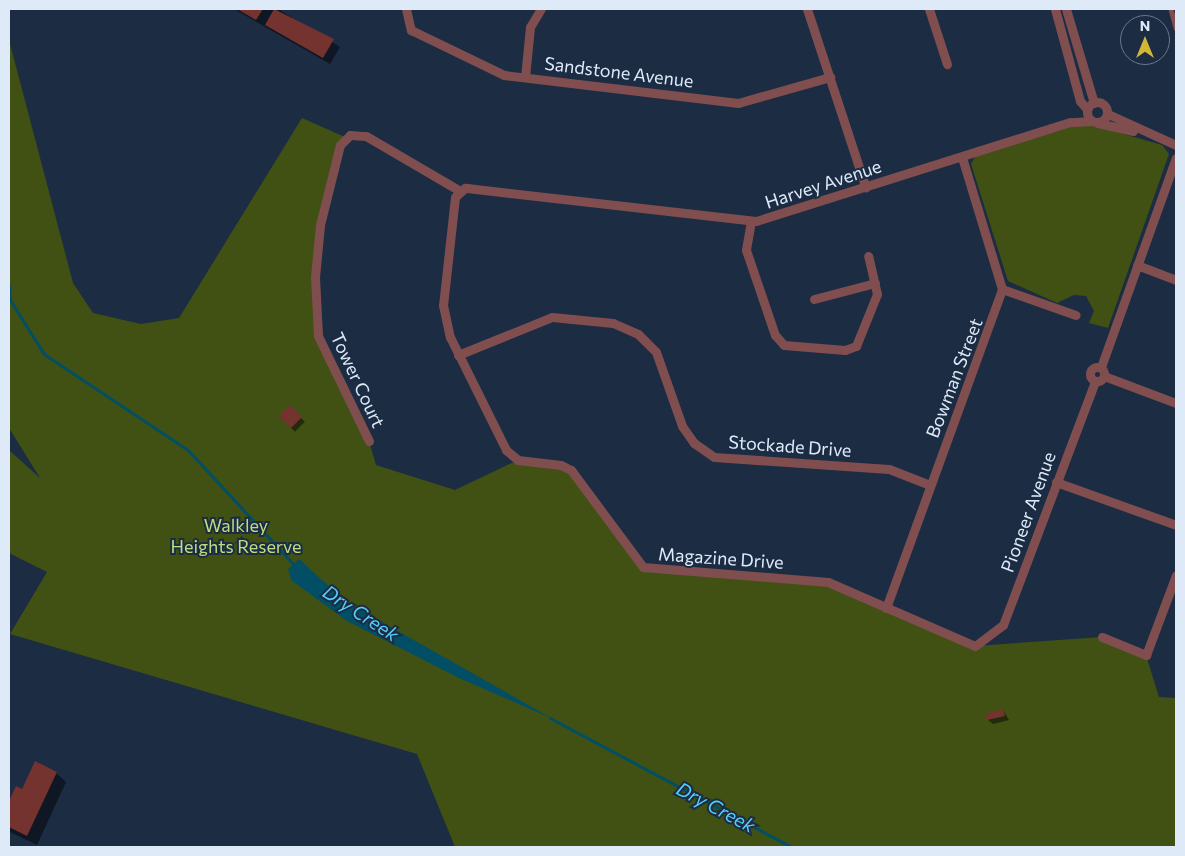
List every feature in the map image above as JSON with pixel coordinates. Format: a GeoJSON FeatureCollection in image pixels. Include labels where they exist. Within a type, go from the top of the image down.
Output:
{"type":"FeatureCollection","features":[{"type":"Feature","properties":{"kind":"street","name":"Sandstone Avenue"},"geometry":{"type":"LineString","coordinates":[[406,9],[412,30],[490,72],[738,103],[830,77]]}},
{"type":"Feature","properties":{"kind":"street"},"geometry":{"type":"LineString","coordinates":[[525,77],[530,27],[540,9]]}},
{"type":"Feature","properties":{"kind":"street"},"geometry":{"type":"LineString","coordinates":[[807,9],[866,188]]}},
{"type":"Feature","properties":{"kind":"street"},"geometry":{"type":"LineString","coordinates":[[929,9],[947,64]]}},
{"type":"Feature","properties":{"kind":"street"},"geometry":{"type":"LineString","coordinates":[[1055,9],[1080,101],[1089,108],[1105,105],[1108,114],[1176,146]]}},
{"type":"Feature","properties":{"kind":"street"},"geometry":{"type":"LineString","coordinates":[[1066,9],[1089,108],[1095,122],[1108,114]]}},
{"type":"Feature","properties":{"kind":"street","name":"Harvey Avenue"},"geometry":{"type":"LineString","coordinates":[[1070,122],[1089,108]]}},
{"type":"Feature","properties":{"kind":"street","name":"Harvey Avenue"},"geometry":{"type":"LineString","coordinates":[[460,192],[470,188],[751,222],[866,188],[1070,122],[1095,122],[1146,133]]}},
{"type":"Feature","properties":{"kind":"street","name":"Tower Court"},"geometry":{"type":"LineString","coordinates":[[369,441],[318,336],[314,277],[320,225],[340,145],[350,135],[366,136],[460,192]]}},
{"type":"Feature","properties":{"kind":"street"},"geometry":{"type":"LineString","coordinates":[[962,157],[1002,289],[1076,315]]}},
{"type":"Feature","properties":{"kind":"street"},"geometry":{"type":"LineString","coordinates":[[1176,158],[1100,367],[1104,376],[1176,403]]}},
{"type":"Feature","properties":{"kind":"street","name":"Magazine Drive"},"geometry":{"type":"LineString","coordinates":[[460,192],[455,197],[443,305],[447,331],[509,454],[571,470],[642,567],[828,582],[963,644],[980,646]]}},
{"type":"Feature","properties":{"kind":"street"},"geometry":{"type":"LineString","coordinates":[[751,222],[746,250],[775,335],[784,345],[845,350],[856,346],[877,294],[868,256]]}},
{"type":"Feature","properties":{"kind":"street"},"geometry":{"type":"LineString","coordinates":[[1137,265],[1176,280]]}},
{"type":"Feature","properties":{"kind":"street"},"geometry":{"type":"LineString","coordinates":[[814,298],[875,283]]}},
{"type":"Feature","properties":{"kind":"street","name":"Bowman Street"},"geometry":{"type":"LineString","coordinates":[[886,608],[1002,289]]}},
{"type":"Feature","properties":{"kind":"street","name":"Stockade Drive"},"geometry":{"type":"LineString","coordinates":[[458,355],[552,317],[612,323],[638,334],[656,352],[682,426],[694,443],[714,457],[888,469],[930,485]]}},
{"type":"Feature","properties":{"kind":"street","name":"Pioneer Avenue"},"geometry":{"type":"LineString","coordinates":[[980,646],[1003,625],[1095,381],[1091,371],[1100,367]]}},
{"type":"Feature","properties":{"kind":"street"},"geometry":{"type":"LineString","coordinates":[[1095,381],[1104,376]]}},
{"type":"Feature","properties":{"kind":"street"},"geometry":{"type":"LineString","coordinates":[[1056,482],[1176,526]]}},
{"type":"Feature","properties":{"kind":"street"},"geometry":{"type":"LineString","coordinates":[[1102,636],[1146,655],[1176,575]]}},
{"type":"Feature","properties":{"kind":"lane"},"geometry":{"type":"LineString","coordinates":[[1171,9],[1176,28]]}},
{"type":"Feature","properties":{"kind":"green space","name":"Walkley Heights Reserve"},"geometry":{"type":"Polygon","coordinates":[[[9,40],[73,283],[93,313],[141,324],[179,318],[302,118],[347,138],[330,187],[316,264],[325,356],[369,441],[376,465],[455,490],[518,460],[567,467],[642,567],[828,582],[975,646],[1102,637],[1146,655],[1159,697],[1176,698],[1176,847],[455,847],[417,754],[10,634],[47,572],[9,553],[9,450],[40,478],[9,428],[9,40]]]}},
{"type":"Feature","properties":{"kind":"green space"},"geometry":{"type":"Polygon","coordinates":[[[1070,125],[1092,125],[1162,145],[1169,154],[1108,328],[1089,323],[1094,311],[1086,296],[1074,295],[1057,303],[1008,281],[971,164],[976,155],[1070,125]]]}},
{"type":"Feature","properties":{"kind":"water"},"geometry":{"type":"Polygon","coordinates":[[[299,559],[345,601],[553,719],[459,678],[347,621],[291,580],[288,569],[299,559]]]}},
{"type":"Feature","properties":{"kind":"building"},"geometry":{"type":"Polygon","coordinates":[[[237,9],[263,9],[256,20],[237,9]]]}},
{"type":"Feature","properties":{"kind":"building"},"geometry":{"type":"Polygon","coordinates":[[[274,9],[334,39],[323,58],[265,25],[274,9]]]}},
{"type":"Feature","properties":{"kind":"building"},"geometry":{"type":"Polygon","coordinates":[[[290,405],[302,417],[291,428],[279,416],[290,405]]]}},
{"type":"Feature","properties":{"kind":"building"},"geometry":{"type":"Polygon","coordinates":[[[1003,709],[1005,716],[987,720],[985,714],[1003,709]]]}},
{"type":"Feature","properties":{"kind":"building"},"geometry":{"type":"Polygon","coordinates":[[[35,761],[57,772],[27,836],[9,827],[9,801],[16,786],[22,789],[35,761]]]}},
{"type":"Feature","properties":{"kind":"waterway","name":"Dry Creek"},"geometry":{"type":"LineString","coordinates":[[9,286],[10,300],[44,354],[188,450],[296,567]]}},
{"type":"Feature","properties":{"kind":"waterway","name":"Dry Creek"},"geometry":{"type":"LineString","coordinates":[[550,718],[792,847]]}}]}
